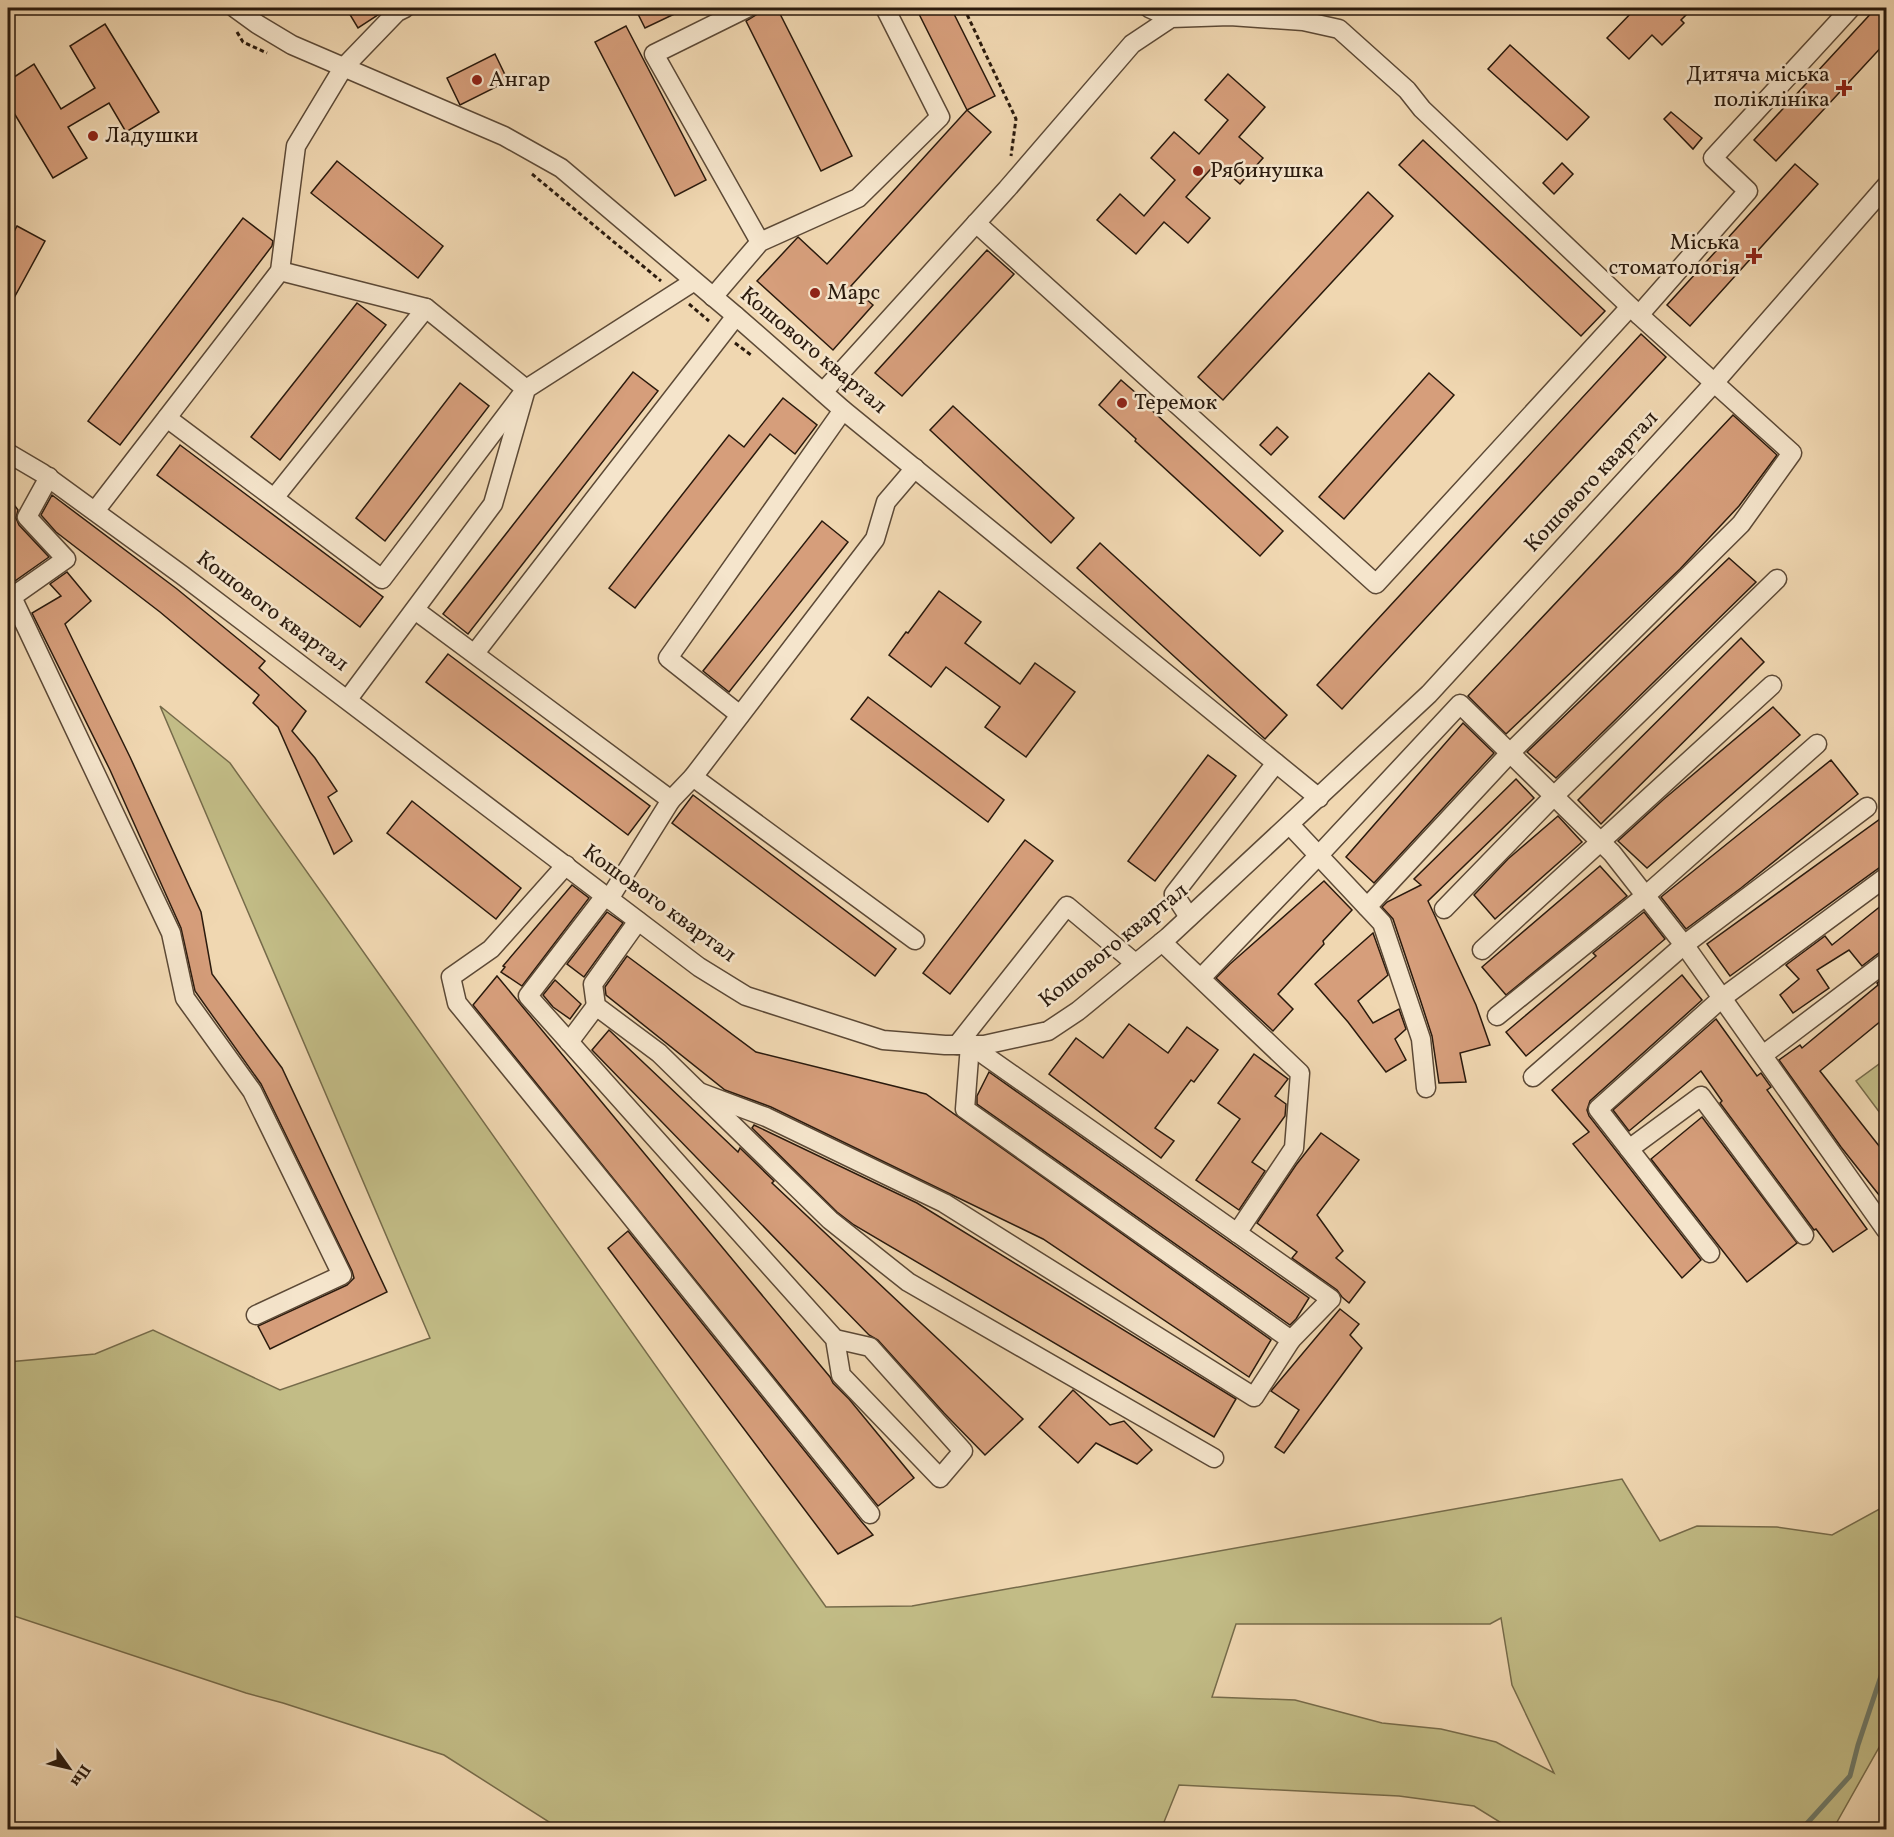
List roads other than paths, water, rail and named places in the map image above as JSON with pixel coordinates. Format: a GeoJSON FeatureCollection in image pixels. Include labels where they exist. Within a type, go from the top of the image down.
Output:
{"type":"FeatureCollection","features":[{"type":"Feature","properties":{"kind":"street"},"geometry":{"type":"LineString","coordinates":[[747,8],[654,54],[760,242]]}},
{"type":"Feature","properties":{"kind":"street"},"geometry":{"type":"LineString","coordinates":[[713,297],[760,242],[858,198],[940,117],[885,8]]}},
{"type":"Feature","properties":{"kind":"street"},"geometry":{"type":"LineString","coordinates":[[1149,8],[1171,18],[1230,16],[1303,21],[1339,29],[1407,90],[1422,109],[1635,311],[1792,453],[1741,524],[1510,753],[1367,907]]}},
{"type":"Feature","properties":{"kind":"street"},"geometry":{"type":"LineString","coordinates":[[976,223],[1376,584],[1748,191],[1713,158],[1851,8]]}},
{"type":"Feature","properties":{"kind":"street"},"geometry":{"type":"LineString","coordinates":[[95,511],[280,271],[296,146],[343,68],[399,9]]}},
{"type":"Feature","properties":{"kind":"street","name":"Кошового квартал"},"geometry":{"type":"LineString","coordinates":[[234,16],[257,24],[283,40],[343,68],[504,136],[561,168],[843,410],[1319,798]]}},
{"type":"Feature","properties":{"kind":"street"},"geometry":{"type":"LineString","coordinates":[[823,392],[1007,189],[1132,44],[1171,18]]}},
{"type":"Feature","properties":{"kind":"street","name":"Кошового квартал"},"geometry":{"type":"LineString","coordinates":[[8,453],[49,477],[348,699],[699,967],[746,996],[883,1040],[984,1045],[1048,1031],[1078,1011],[1162,942],[1429,694],[1714,383],[1887,186]]}},
{"type":"Feature","properties":{"kind":"street"},"geometry":{"type":"LineString","coordinates":[[280,271],[426,308],[526,389]]}},
{"type":"Feature","properties":{"kind":"street"},"geometry":{"type":"LineString","coordinates":[[167,418],[382,579],[526,389],[693,282]]}},
{"type":"Feature","properties":{"kind":"street"},"geometry":{"type":"LineString","coordinates":[[274,498],[426,308]]}},
{"type":"Feature","properties":{"kind":"street"},"geometry":{"type":"LineString","coordinates":[[475,653],[736,316]]}},
{"type":"Feature","properties":{"kind":"street"},"geometry":{"type":"LineString","coordinates":[[348,699],[493,504],[526,389]]}},
{"type":"Feature","properties":{"kind":"street"},"geometry":{"type":"LineString","coordinates":[[740,715],[668,658],[843,410]]}},
{"type":"Feature","properties":{"kind":"street"},"geometry":{"type":"LineString","coordinates":[[835,1339],[870,1347],[963,1450],[940,1478],[841,1376],[835,1339],[528,996],[607,897],[671,800],[693,777],[875,539],[886,502],[915,468]]}},
{"type":"Feature","properties":{"kind":"street"},"geometry":{"type":"LineString","coordinates":[[49,477],[27,517],[66,559],[10,596],[171,933],[185,998],[252,1091],[342,1275],[256,1315]]}},
{"type":"Feature","properties":{"kind":"street"},"geometry":{"type":"LineString","coordinates":[[1444,909],[1554,796],[1777,579]]}},
{"type":"Feature","properties":{"kind":"street"},"geometry":{"type":"LineString","coordinates":[[415,610],[671,800]]}},
{"type":"Feature","properties":{"kind":"street"},"geometry":{"type":"LineString","coordinates":[[1482,950],[1772,685]]}},
{"type":"Feature","properties":{"kind":"street"},"geometry":{"type":"LineString","coordinates":[[1201,978],[1460,704],[1612,853],[1684,945],[1887,1230]]}},
{"type":"Feature","properties":{"kind":"street"},"geometry":{"type":"LineString","coordinates":[[1497,1016],[1645,896],[1817,744]]}},
{"type":"Feature","properties":{"kind":"street"},"geometry":{"type":"LineString","coordinates":[[1189,917],[1174,894],[1276,763]]}},
{"type":"Feature","properties":{"kind":"street"},"geometry":{"type":"LineString","coordinates":[[693,777],[915,940]]}},
{"type":"Feature","properties":{"kind":"street"},"geometry":{"type":"LineString","coordinates":[[1533,1077],[1684,945],[1868,807]]}},
{"type":"Feature","properties":{"kind":"street"},"geometry":{"type":"LineString","coordinates":[[1290,825],[1382,924],[1421,1040],[1426,1088]]}},
{"type":"Feature","properties":{"kind":"street"},"geometry":{"type":"LineString","coordinates":[[566,865],[491,950],[450,977],[457,1004],[870,1514]]}},
{"type":"Feature","properties":{"kind":"street"},"geometry":{"type":"LineString","coordinates":[[1710,1253],[1598,1109],[1722,998],[1887,878]]}},
{"type":"Feature","properties":{"kind":"street"},"geometry":{"type":"LineString","coordinates":[[1136,963],[1067,906],[964,1045],[965,1109],[1291,1340]]}},
{"type":"Feature","properties":{"kind":"street"},"geometry":{"type":"LineString","coordinates":[[569,1042],[596,1006],[593,984],[638,921]]}},
{"type":"Feature","properties":{"kind":"street"},"geometry":{"type":"LineString","coordinates":[[1162,942],[1299,1073],[1294,1148],[1237,1233]]}},
{"type":"Feature","properties":{"kind":"street"},"geometry":{"type":"LineString","coordinates":[[1763,1055],[1887,962]]}},
{"type":"Feature","properties":{"kind":"street"},"geometry":{"type":"LineString","coordinates":[[596,1006],[659,1053],[830,1220],[908,1282],[1214,1458]]}},
{"type":"Feature","properties":{"kind":"street"},"geometry":{"type":"LineString","coordinates":[[699,1092],[766,1117],[944,1203],[1254,1397],[1291,1340],[1331,1299],[964,1045]]}},
{"type":"Feature","properties":{"kind":"street"},"geometry":{"type":"LineString","coordinates":[[1629,1149],[1701,1096],[1804,1235]]}},
{"type":"Feature","properties":{"kind":"waterway"},"geometry":{"type":"LineString","coordinates":[[1886,698],[1883,715],[1886,717]]}},
{"type":"Feature","properties":{"kind":"waterway"},"geometry":{"type":"LineString","coordinates":[[1801,1830],[1850,1776],[1886,1661]]}},
{"type":"Feature","properties":{"kind":"place","name":"Ангар"},"geometry":{"type":"Point","coordinates":[477,80]}},
{"type":"Feature","properties":{"kind":"place","name":"Дитяча міська поліклініка"},"geometry":{"type":"Point","coordinates":[1844,88]}},
{"type":"Feature","properties":{"kind":"place","name":"Ладушки"},"geometry":{"type":"Point","coordinates":[93,136]}},
{"type":"Feature","properties":{"kind":"place","name":"Рябинушка"},"geometry":{"type":"Point","coordinates":[1198,171]}},
{"type":"Feature","properties":{"kind":"place","name":"Міська стоматологія"},"geometry":{"type":"Point","coordinates":[1754,256]}},
{"type":"Feature","properties":{"kind":"place","name":"Марс"},"geometry":{"type":"Point","coordinates":[815,293]}},
{"type":"Feature","properties":{"kind":"place","name":"Теремок"},"geometry":{"type":"Point","coordinates":[1122,403]}}]}
